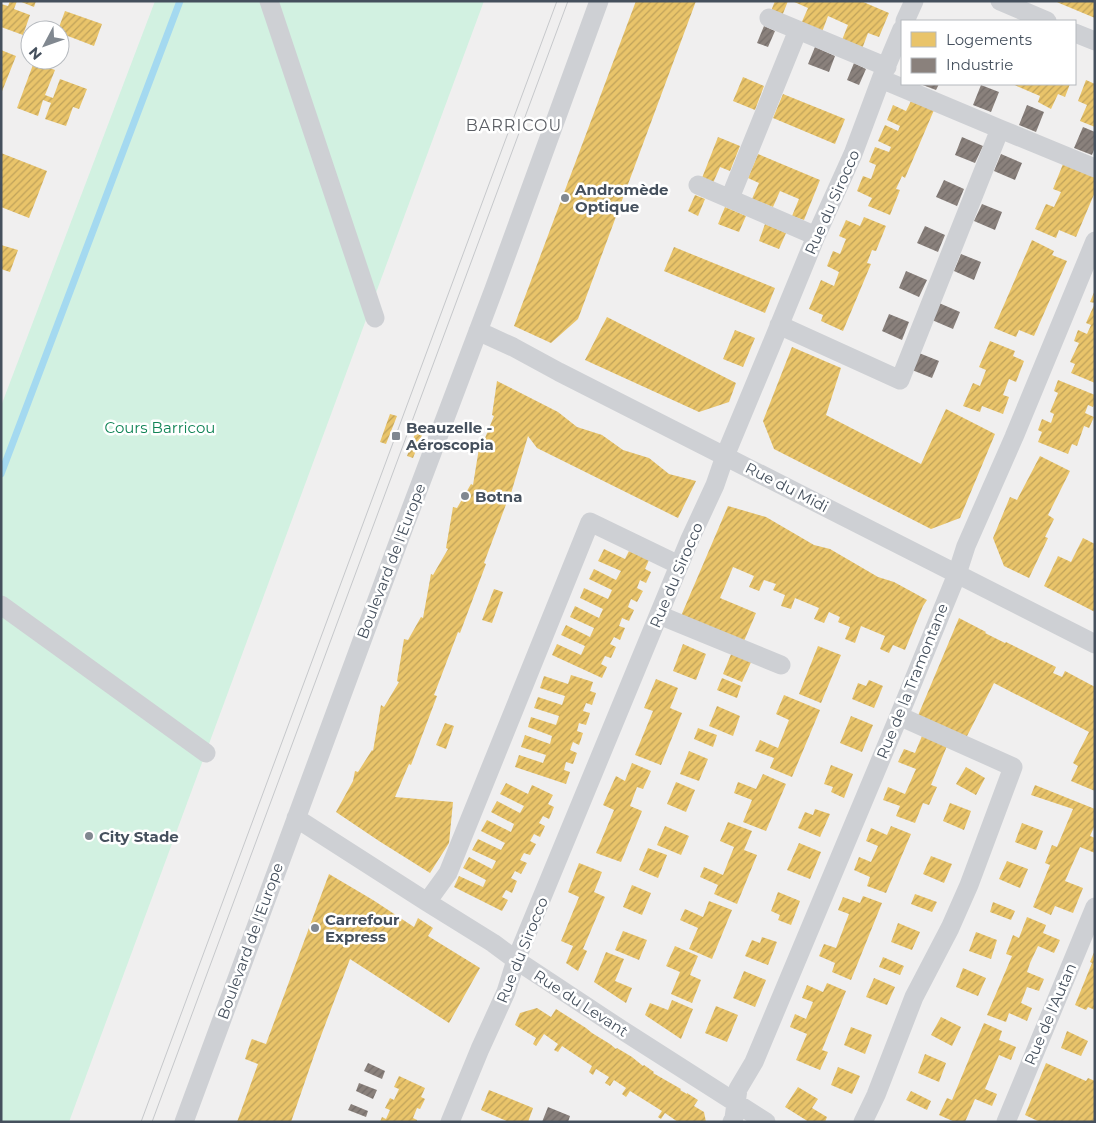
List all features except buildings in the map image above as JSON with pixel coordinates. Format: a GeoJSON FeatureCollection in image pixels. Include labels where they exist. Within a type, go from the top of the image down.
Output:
{"type":"FeatureCollection","features":[{"type":"Feature","properties":{"kind":"street"},"geometry":{"type":"LineString","coordinates":[[269,1],[375,318]]}},
{"type":"Feature","properties":{"kind":"street","name":"Boulevard de l'Europe"},"geometry":{"type":"LineString","coordinates":[[184,1122],[599,1]]}},
{"type":"Feature","properties":{"kind":"street"},"geometry":{"type":"LineString","coordinates":[[905,20],[914,1]]}},
{"type":"Feature","properties":{"kind":"street"},"geometry":{"type":"LineString","coordinates":[[1000,1],[1045,20]]}},
{"type":"Feature","properties":{"kind":"street"},"geometry":{"type":"LineString","coordinates":[[768,18],[798,30],[901,81]]}},
{"type":"Feature","properties":{"kind":"street"},"geometry":{"type":"LineString","coordinates":[[730,198],[798,30]]}},
{"type":"Feature","properties":{"kind":"street","name":"Rue du Sirocco"},"geometry":{"type":"LineString","coordinates":[[450,1122],[506,992],[516,960],[679,565],[715,485],[725,456],[816,236],[853,154],[901,31]]}},
{"type":"Feature","properties":{"kind":"street"},"geometry":{"type":"LineString","coordinates":[[1076,33],[1095,41]]}},
{"type":"Feature","properties":{"kind":"street"},"geometry":{"type":"LineString","coordinates":[[909,85],[1000,129],[1095,168]]}},
{"type":"Feature","properties":{"kind":"street"},"geometry":{"type":"LineString","coordinates":[[779,325],[900,380],[1000,129]]}},
{"type":"Feature","properties":{"kind":"street"},"geometry":{"type":"LineString","coordinates":[[698,185],[816,236]]}},
{"type":"Feature","properties":{"kind":"street","name":"Rue de la Tramontane"},"geometry":{"type":"LineString","coordinates":[[732,1122],[738,1089],[754,1062],[899,716],[957,574],[966,546],[1014,437],[1095,241]]}},
{"type":"Feature","properties":{"kind":"street","name":"Rue du Midi"},"geometry":{"type":"LineString","coordinates":[[478,331],[513,347],[1095,644]]}},
{"type":"Feature","properties":{"kind":"street"},"geometry":{"type":"LineString","coordinates":[[427,902],[448,874],[590,522],[679,565]]}},
{"type":"Feature","properties":{"kind":"street"},"geometry":{"type":"LineString","coordinates":[[1,605],[206,753]]}},
{"type":"Feature","properties":{"kind":"street"},"geometry":{"type":"LineString","coordinates":[[659,615],[782,665]]}},
{"type":"Feature","properties":{"kind":"street"},"geometry":{"type":"LineString","coordinates":[[863,1122],[876,1095],[914,997],[950,928],[969,885],[1013,767],[899,716]]}},
{"type":"Feature","properties":{"kind":"street","name":"Rue du Levant"},"geometry":{"type":"LineString","coordinates":[[296,818],[493,943],[516,960],[766,1122]]}},
{"type":"Feature","properties":{"kind":"street","name":"Rue de l'Autan"},"geometry":{"type":"LineString","coordinates":[[1006,1122],[1095,907]]}},
{"type":"Feature","properties":{"kind":"green space","name":"Cours Barricou"},"geometry":{"type":"Polygon","coordinates":[[[155,1],[484,1],[69,1122],[1,1122],[1,406],[155,1]]]}},
{"type":"Feature","properties":{"kind":"waterway"},"geometry":{"type":"LineString","coordinates":[[1,474],[180,1]]}},
{"type":"Feature","properties":{"kind":"tram line"},"geometry":{"type":"LineString","coordinates":[[141,1122],[557,1]]}},
{"type":"Feature","properties":{"kind":"tram line"},"geometry":{"type":"LineString","coordinates":[[152,1122],[568,1]]}},
{"type":"Feature","properties":{"kind":"place","name":"Andromède Optique"},"geometry":{"type":"Point","coordinates":[565,198]}},
{"type":"Feature","properties":{"kind":"place","name":"Beauzelle - Aéroscopia"},"geometry":{"type":"Point","coordinates":[396,436]}},
{"type":"Feature","properties":{"kind":"place","name":"Botna"},"geometry":{"type":"Point","coordinates":[465,496]}},
{"type":"Feature","properties":{"kind":"place","name":"City Stade"},"geometry":{"type":"Point","coordinates":[89,836]}},
{"type":"Feature","properties":{"kind":"place","name":"Carrefour Express"},"geometry":{"type":"Point","coordinates":[315,928]}},
{"type":"Feature","properties":{"kind":"district","name":"BARRICOU"},"geometry":{"type":"Point","coordinates":[514,125]}}]}
